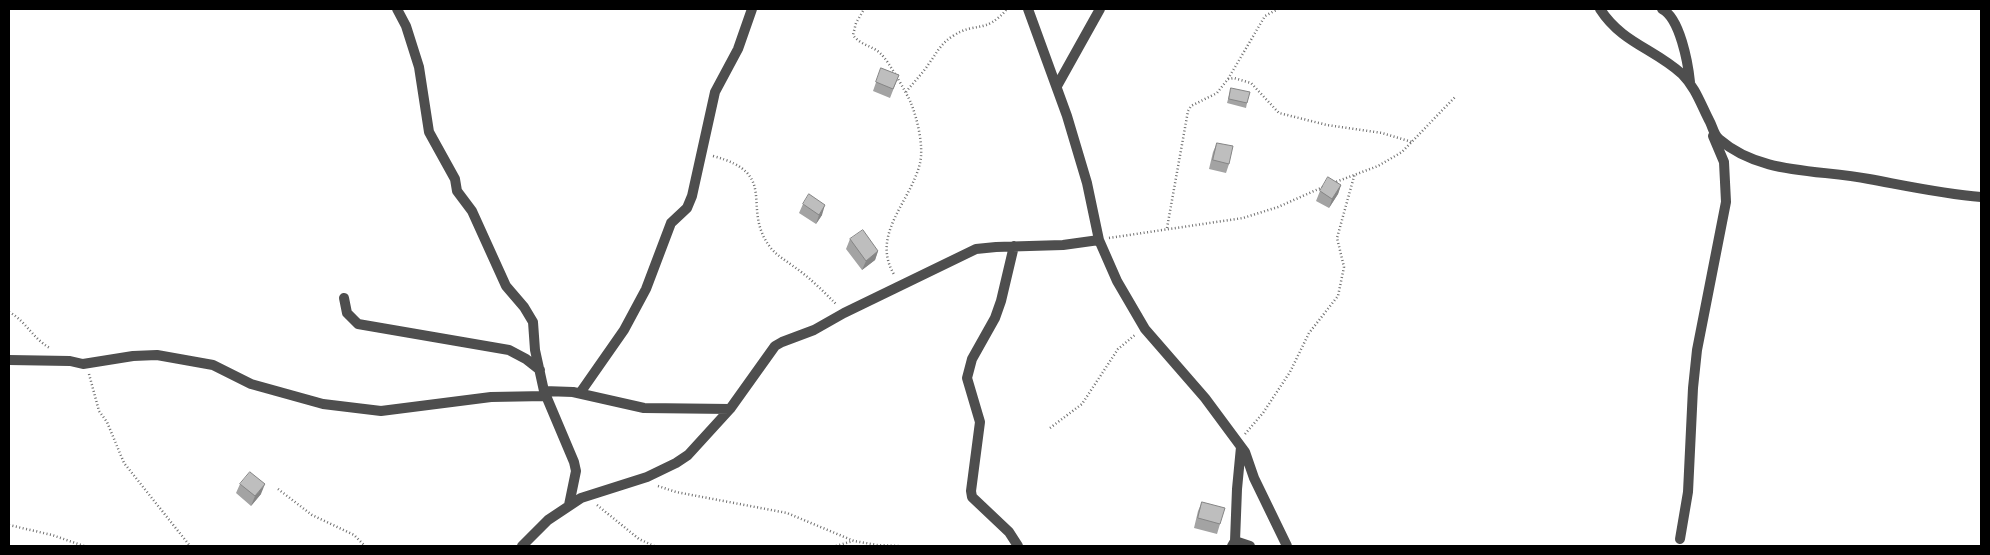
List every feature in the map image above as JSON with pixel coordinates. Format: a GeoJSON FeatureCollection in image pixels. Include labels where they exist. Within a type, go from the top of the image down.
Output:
{"type":"FeatureCollection","features":[{"type":"Feature","properties":{"kind":"street"},"geometry":{"type":"LineString","coordinates":[[397,9],[414,45],[429,132],[455,179],[458,191],[472,211],[506,286],[524,306],[533,322],[535,350],[545,394],[574,462],[576,471],[569,504]]}},
{"type":"Feature","properties":{"kind":"street"},"geometry":{"type":"LineString","coordinates":[[580,393],[624,330],[642,297],[671,223],[687,208],[692,196],[715,92],[738,49],[752,9]]}},
{"type":"Feature","properties":{"kind":"street"},"geometry":{"type":"LineString","coordinates":[[1028,9],[1057,86],[1086,183],[1099,240],[1117,281],[1145,328],[1204,398],[1240,445],[1287,546]]}},
{"type":"Feature","properties":{"kind":"street"},"geometry":{"type":"LineString","coordinates":[[1057,86],[1100,9]]}},
{"type":"Feature","properties":{"kind":"street"},"geometry":{"type":"LineString","coordinates":[[1600,9],[1609,22],[1626,38],[1669,64],[1690,82],[1697,92],[1716,137],[1748,159],[1781,168],[1819,171],[1950,195],[1981,198]]}},
{"type":"Feature","properties":{"kind":"street"},"geometry":{"type":"LineString","coordinates":[[1662,9],[1673,19],[1685,55],[1690,82]]}},
{"type":"Feature","properties":{"kind":"street"},"geometry":{"type":"LineString","coordinates":[[1680,539],[1688,492],[1693,388],[1697,350],[1726,202],[1724,162],[1710,122]]}},
{"type":"Feature","properties":{"kind":"street"},"geometry":{"type":"LineString","coordinates":[[522,546],[548,520],[569,504],[582,497],[641,478],[676,464],[688,455],[730,410],[775,346],[782,342],[814,330],[844,313],[976,249],[1063,245],[1099,240]]}},
{"type":"Feature","properties":{"kind":"street"},"geometry":{"type":"LineString","coordinates":[[1014,246],[1002,301],[990,328],[972,359],[967,378],[980,422],[971,491],[972,497],[1009,532],[1018,546]]}},
{"type":"Feature","properties":{"kind":"street"},"geometry":{"type":"LineString","coordinates":[[344,298],[347,313],[358,324],[509,350],[526,359],[540,370]]}},
{"type":"Feature","properties":{"kind":"street"},"geometry":{"type":"LineString","coordinates":[[9,360],[70,361],[83,364],[133,356],[157,355],[214,365],[252,384],[323,404],[381,411],[491,397],[580,393],[644,408],[730,410]]}},
{"type":"Feature","properties":{"kind":"street"},"geometry":{"type":"LineString","coordinates":[[1240,445],[1234,544],[1250,546]]}},
{"type":"Feature","properties":{"kind":"path"},"geometry":{"type":"LineString","coordinates":[[906,92],[928,66],[941,45],[962,30],[984,28],[991,24],[1006,9]]}},
{"type":"Feature","properties":{"kind":"path"},"geometry":{"type":"LineString","coordinates":[[1167,228],[1188,110],[1191,106],[1217,93],[1228,79],[1265,16],[1278,9]]}},
{"type":"Feature","properties":{"kind":"path"},"geometry":{"type":"LineString","coordinates":[[863,11],[856,22],[853,35],[861,44],[882,54],[906,92],[916,123],[921,160],[914,182],[889,229],[886,242],[887,257],[891,271],[901,286]]}},
{"type":"Feature","properties":{"kind":"path"},"geometry":{"type":"LineString","coordinates":[[1228,79],[1234,78],[1251,83],[1279,113],[1327,125],[1382,133],[1412,142]]}},
{"type":"Feature","properties":{"kind":"path"},"geometry":{"type":"LineString","coordinates":[[1099,240],[1167,228],[1243,218],[1278,207],[1355,173],[1378,166],[1402,152],[1456,96]]}},
{"type":"Feature","properties":{"kind":"path"},"geometry":{"type":"LineString","coordinates":[[700,153],[730,161],[747,171],[754,182],[759,231],[765,240],[777,256],[794,266],[844,313]]}},
{"type":"Feature","properties":{"kind":"path"},"geometry":{"type":"LineString","coordinates":[[1240,445],[1290,372],[1308,333],[1338,296],[1344,267],[1337,238],[1355,173]]}},
{"type":"Feature","properties":{"kind":"path"},"geometry":{"type":"LineString","coordinates":[[9,312],[26,324],[41,343],[70,361]]}},
{"type":"Feature","properties":{"kind":"path"},"geometry":{"type":"LineString","coordinates":[[1050,428],[1082,404],[1118,350],[1145,328]]}},
{"type":"Feature","properties":{"kind":"path"},"geometry":{"type":"LineString","coordinates":[[83,364],[91,379],[99,411],[107,422],[124,463],[190,546]]}},
{"type":"Feature","properties":{"kind":"path"},"geometry":{"type":"LineString","coordinates":[[641,478],[676,492],[788,513],[854,541],[877,546],[900,546]]}},
{"type":"Feature","properties":{"kind":"path"},"geometry":{"type":"LineString","coordinates":[[278,489],[312,515],[354,535],[365,546]]}},
{"type":"Feature","properties":{"kind":"path"},"geometry":{"type":"LineString","coordinates":[[582,497],[646,544],[654,546]]}},
{"type":"Feature","properties":{"kind":"path"},"geometry":{"type":"LineString","coordinates":[[9,526],[52,535],[84,546]]}},
{"type":"Feature","properties":{"kind":"path"},"geometry":{"type":"LineString","coordinates":[[836,546],[854,541]]}},
{"type":"Feature","properties":{"kind":"building"},"geometry":{"type":"Polygon","coordinates":[[[881,68],[899,75],[893,89],[876,82],[881,68]]]}},
{"type":"Feature","properties":{"kind":"building"},"geometry":{"type":"Polygon","coordinates":[[[1231,88],[1250,92],[1247,103],[1229,99],[1231,88]]]}},
{"type":"Feature","properties":{"kind":"building"},"geometry":{"type":"Polygon","coordinates":[[[1217,143],[1233,146],[1229,164],[1213,160],[1217,143]]]}},
{"type":"Feature","properties":{"kind":"building"},"geometry":{"type":"Polygon","coordinates":[[[1328,177],[1341,185],[1332,199],[1320,191],[1328,177]]]}},
{"type":"Feature","properties":{"kind":"building"},"geometry":{"type":"Polygon","coordinates":[[[809,194],[825,205],[819,215],[803,204],[809,194]]]}},
{"type":"Feature","properties":{"kind":"building"},"geometry":{"type":"Polygon","coordinates":[[[863,230],[878,251],[866,261],[850,239],[863,230]]]}},
{"type":"Feature","properties":{"kind":"building"},"geometry":{"type":"Polygon","coordinates":[[[250,472],[265,484],[255,496],[240,484],[250,472]]]}},
{"type":"Feature","properties":{"kind":"building"},"geometry":{"type":"Polygon","coordinates":[[[1202,502],[1225,508],[1220,524],[1198,518],[1202,502]]]}}]}
